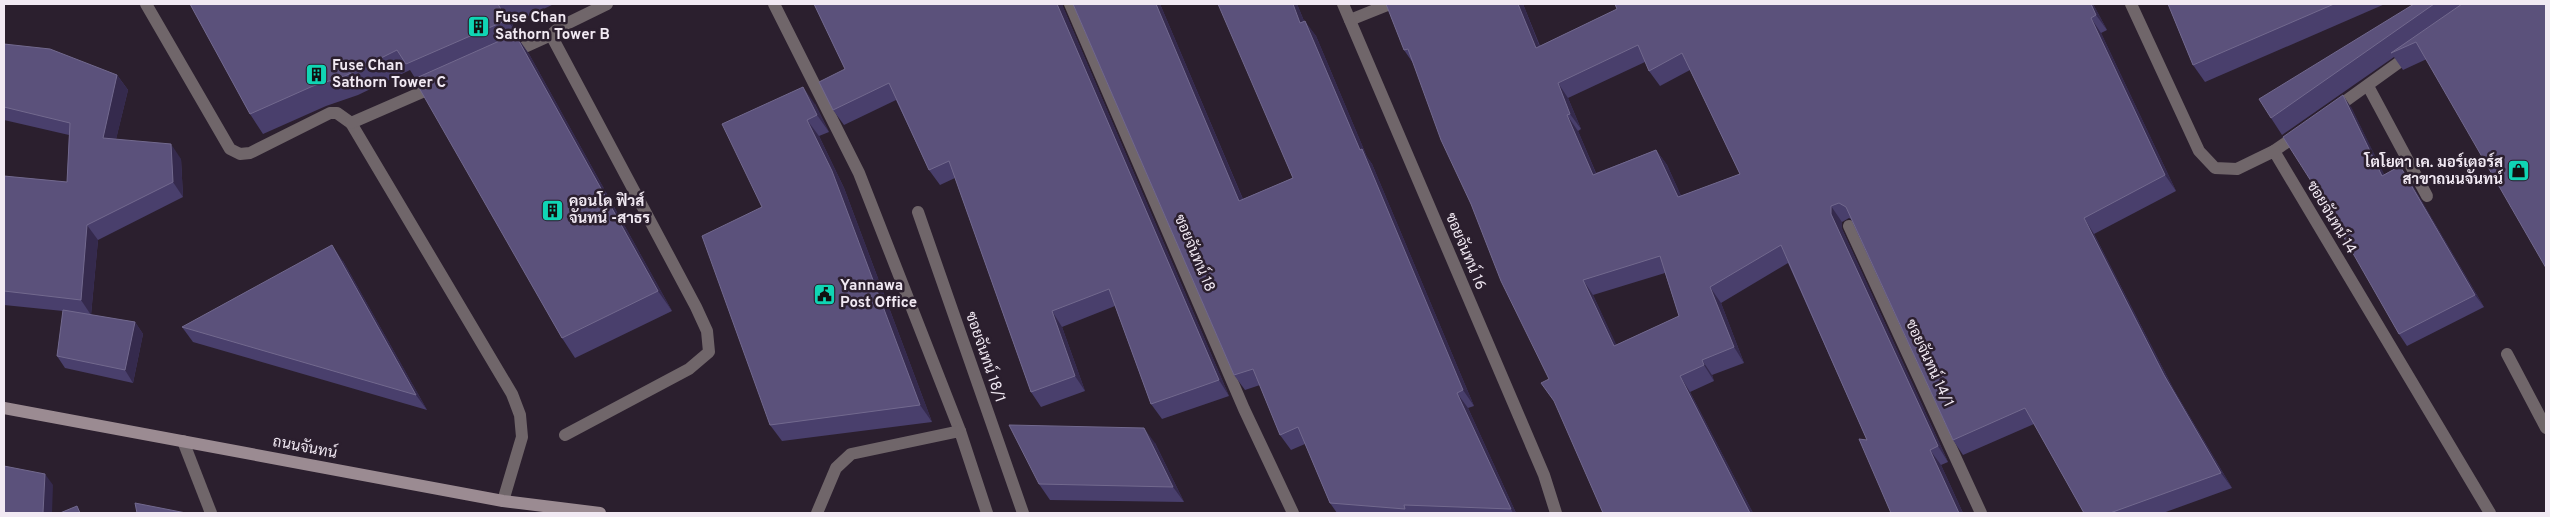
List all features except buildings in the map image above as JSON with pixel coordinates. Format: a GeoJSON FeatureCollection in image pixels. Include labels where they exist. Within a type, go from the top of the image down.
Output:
{"type":"FeatureCollection","features":[{"type":"Feature","properties":{"kind":"main road","name":"ถนนจันทน์"},"geometry":{"type":"LineString","coordinates":[[4,408],[503,501],[600,513]]}},
{"type":"Feature","properties":{"kind":"street"},"geometry":{"type":"LineString","coordinates":[[146,4],[230,149],[240,154],[250,153],[330,113],[337,112],[351,123],[512,394],[520,415],[522,437],[503,501]]}},
{"type":"Feature","properties":{"kind":"street"},"geometry":{"type":"LineString","coordinates":[[496,59],[551,35],[560,27],[607,4]]}},
{"type":"Feature","properties":{"kind":"street"},"geometry":{"type":"LineString","coordinates":[[774,4],[859,173],[960,430],[987,513]]}},
{"type":"Feature","properties":{"kind":"street","name":"ซอยจันทน์ 18"},"geometry":{"type":"LineString","coordinates":[[1070,4],[1244,409],[1293,513]]}},
{"type":"Feature","properties":{"kind":"street","name":"ซอยจันทน์ 16"},"geometry":{"type":"LineString","coordinates":[[1343,4],[1544,475],[1556,513]]}},
{"type":"Feature","properties":{"kind":"street"},"geometry":{"type":"LineString","coordinates":[[1350,20],[1390,4]]}},
{"type":"Feature","properties":{"kind":"street"},"geometry":{"type":"LineString","coordinates":[[2131,4],[2199,151],[2215,168],[2237,169],[2274,151],[2368,86],[2420,47]]}},
{"type":"Feature","properties":{"kind":"street"},"geometry":{"type":"LineString","coordinates":[[551,35],[696,307],[707,331],[709,352],[689,369],[565,435]]}},
{"type":"Feature","properties":{"kind":"street"},"geometry":{"type":"LineString","coordinates":[[351,123],[451,79]]}},
{"type":"Feature","properties":{"kind":"street"},"geometry":{"type":"LineString","coordinates":[[2368,86],[2427,196]]}},
{"type":"Feature","properties":{"kind":"street","name":"ซอยจันทน์ 14"},"geometry":{"type":"LineString","coordinates":[[2274,151],[2490,513]]}},
{"type":"Feature","properties":{"kind":"street","name":"ซอยจันทน์ 18/1"},"geometry":{"type":"LineString","coordinates":[[918,212],[1023,513]]}},
{"type":"Feature","properties":{"kind":"street","name":"ซอยจันทน์ 14/1"},"geometry":{"type":"LineString","coordinates":[[1849,226],[1981,513]]}},
{"type":"Feature","properties":{"kind":"street"},"geometry":{"type":"LineString","coordinates":[[2507,354],[2546,428]]}},
{"type":"Feature","properties":{"kind":"street"},"geometry":{"type":"LineString","coordinates":[[817,513],[836,468],[851,454],[960,430]]}},
{"type":"Feature","properties":{"kind":"street"},"geometry":{"type":"LineString","coordinates":[[183,441],[211,513]]}},
{"type":"Feature","properties":{"kind":"place","name":"Fuse Chan Sathorn Tower B"},"geometry":{"type":"Point","coordinates":[479,26]}},
{"type":"Feature","properties":{"kind":"place","name":"Fuse Chan Sathorn Tower C"},"geometry":{"type":"Point","coordinates":[316,74]}},
{"type":"Feature","properties":{"kind":"place","name":"โตโยตา เค. มอร์เตอร์ส สาขาถนนจันทน์"},"geometry":{"type":"Point","coordinates":[2519,171]}},
{"type":"Feature","properties":{"kind":"place","name":"คอนโด ฟิวส์ จันทน์ -สาธร"},"geometry":{"type":"Point","coordinates":[553,210]}},
{"type":"Feature","properties":{"kind":"place","name":"Yannawa Post Office"},"geometry":{"type":"Point","coordinates":[824,294]}}]}
